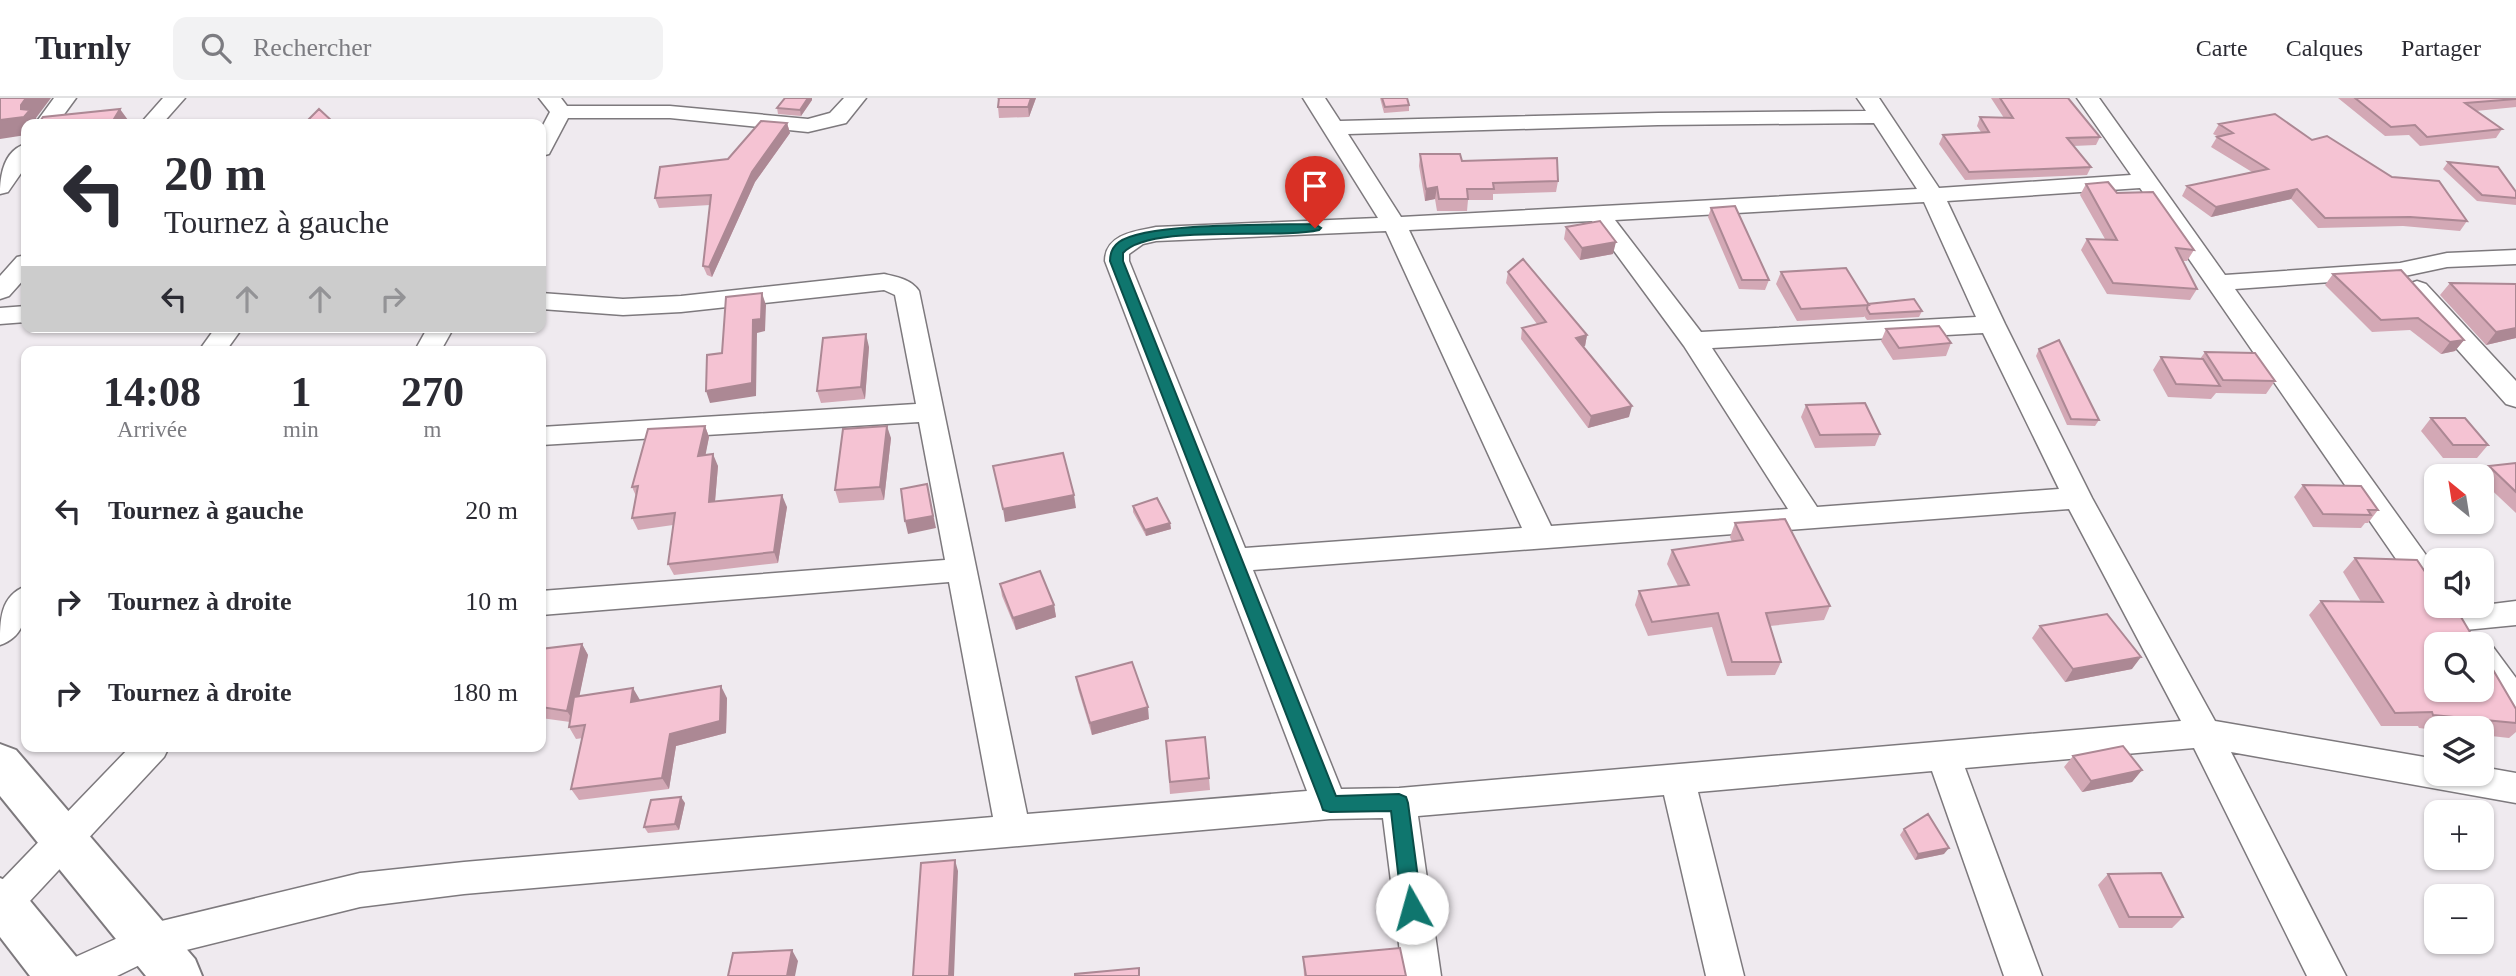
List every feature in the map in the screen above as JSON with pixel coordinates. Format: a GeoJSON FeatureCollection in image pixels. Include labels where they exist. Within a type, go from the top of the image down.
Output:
{"type":"FeatureCollection","features":[{"type":"Feature","properties":{"kind":"main road"},"geometry":{"type":"LineString","coordinates":[[0,763],[163,959]]}},
{"type":"Feature","properties":{"kind":"main road"},"geometry":{"type":"LineString","coordinates":[[1,902],[60,976]]}},
{"type":"Feature","properties":{"kind":"street"},"geometry":{"type":"LineString","coordinates":[[50,119],[65,98]]}},
{"type":"Feature","properties":{"kind":"street"},"geometry":{"type":"LineString","coordinates":[[155,119],[174,98]]}},
{"type":"Feature","properties":{"kind":"street"},"geometry":{"type":"LineString","coordinates":[[546,134],[556,105],[808,125],[838,118],[855,98]]}},
{"type":"Feature","properties":{"kind":"street"},"geometry":{"type":"LineString","coordinates":[[1314,98],[1394,224],[1541,537]]}},
{"type":"Feature","properties":{"kind":"street"},"geometry":{"type":"LineString","coordinates":[[2088,98],[2424,576]]}},
{"type":"Feature","properties":{"kind":"street"},"geometry":{"type":"LineString","coordinates":[[1333,128],[1658,119],[1874,108],[1933,196],[1992,324],[2078,498],[2204,733],[2327,976]]}},
{"type":"Feature","properties":{"kind":"street"},"geometry":{"type":"LineString","coordinates":[[0,187],[21,158]]}},
{"type":"Feature","properties":{"kind":"street"},"geometry":{"type":"LineString","coordinates":[[1330,804],[1117,261],[1117,253],[1124,244],[1136,238],[1156,234],[1933,196],[2146,181]]}},
{"type":"Feature","properties":{"kind":"street"},"geometry":{"type":"LineString","coordinates":[[1598,213],[1694,341],[1809,518]]}},
{"type":"Feature","properties":{"kind":"street"},"geometry":{"type":"LineString","coordinates":[[2218,283],[2400,270],[2447,260],[2516,257]]}},
{"type":"Feature","properties":{"kind":"street"},"geometry":{"type":"LineString","coordinates":[[0,291],[17,265]]}},
{"type":"Feature","properties":{"kind":"street"},"geometry":{"type":"LineString","coordinates":[[2400,270],[2516,398]]}},
{"type":"Feature","properties":{"kind":"street"},"geometry":{"type":"LineString","coordinates":[[546,301],[623,307],[658,305],[884,282],[895,284],[907,291],[1013,831]]}},
{"type":"Feature","properties":{"kind":"street"},"geometry":{"type":"LineString","coordinates":[[0,316],[21,314]]}},
{"type":"Feature","properties":{"kind":"street"},"geometry":{"type":"LineString","coordinates":[[1694,341],[1992,324]]}},
{"type":"Feature","properties":{"kind":"street"},"geometry":{"type":"LineString","coordinates":[[546,436],[932,412]]}},
{"type":"Feature","properties":{"kind":"street"},"geometry":{"type":"LineString","coordinates":[[1236,559],[2078,498]]}},
{"type":"Feature","properties":{"kind":"street"},"geometry":{"type":"LineString","coordinates":[[546,603],[962,570]]}},
{"type":"Feature","properties":{"kind":"street"},"geometry":{"type":"LineString","coordinates":[[0,633],[21,605]]}},
{"type":"Feature","properties":{"kind":"street"},"geometry":{"type":"LineString","coordinates":[[2457,623],[2516,614]]}},
{"type":"Feature","properties":{"kind":"street"},"geometry":{"type":"LineString","coordinates":[[2494,673],[2516,704]]}},
{"type":"Feature","properties":{"kind":"street"},"geometry":{"type":"LineString","coordinates":[[76,976],[163,959],[360,890],[478,877],[1330,804],[1399,803],[2204,733],[2516,788]]}},
{"type":"Feature","properties":{"kind":"street"},"geometry":{"type":"LineString","coordinates":[[1,902],[65,842],[147,752]]}},
{"type":"Feature","properties":{"kind":"street"},"geometry":{"type":"LineString","coordinates":[[1943,755],[2023,976]]}},
{"type":"Feature","properties":{"kind":"street"},"geometry":{"type":"LineString","coordinates":[[1677,777],[1726,976]]}},
{"type":"Feature","properties":{"kind":"street"},"geometry":{"type":"LineString","coordinates":[[1399,803],[1422,976]]}},
{"type":"Feature","properties":{"kind":"building"},"geometry":{"type":"Polygon","coordinates":[[[0,98],[26,98],[21,109],[30,110],[24,117],[0,120],[0,98]]]}},
{"type":"Feature","properties":{"kind":"building"},"geometry":{"type":"Polygon","coordinates":[[[785,98],[808,98],[800,110],[777,108],[785,98]]]}},
{"type":"Feature","properties":{"kind":"building"},"geometry":{"type":"Polygon","coordinates":[[[999,98],[1031,98],[1028,107],[998,107],[999,98]]]}},
{"type":"Feature","properties":{"kind":"building"},"geometry":{"type":"Polygon","coordinates":[[[1382,98],[1407,98],[1409,105],[1385,107],[1382,98]]]}},
{"type":"Feature","properties":{"kind":"building"},"geometry":{"type":"Polygon","coordinates":[[[2000,98],[2068,98],[2100,137],[2067,138],[2091,167],[1969,172],[1943,135],[1989,132],[1980,117],[2013,118],[2000,98]]]}},
{"type":"Feature","properties":{"kind":"building"},"geometry":{"type":"Polygon","coordinates":[[[2355,98],[2516,99],[2465,103],[2502,129],[2427,137],[2415,125],[2391,127],[2355,98]]]}},
{"type":"Feature","properties":{"kind":"building"},"geometry":{"type":"Polygon","coordinates":[[[120,109],[114,119],[42,119],[120,109]]]}},
{"type":"Feature","properties":{"kind":"building"},"geometry":{"type":"Polygon","coordinates":[[[319,109],[330,119],[309,119],[319,109]]]}},
{"type":"Feature","properties":{"kind":"building"},"geometry":{"type":"Polygon","coordinates":[[[2275,114],[2312,140],[2327,136],[2392,177],[2439,181],[2467,221],[2410,217],[2325,218],[2297,189],[2216,207],[2187,186],[2268,169],[2217,137],[2233,133],[2219,124],[2275,114]]]}},
{"type":"Feature","properties":{"kind":"building"},"geometry":{"type":"Polygon","coordinates":[[[761,121],[787,123],[752,172],[709,267],[703,266],[711,195],[655,198],[660,167],[728,159],[761,121]]]}},
{"type":"Feature","properties":{"kind":"building"},"geometry":{"type":"Polygon","coordinates":[[[1420,154],[1460,154],[1462,161],[1557,158],[1558,181],[1493,183],[1494,189],[1467,189],[1468,199],[1439,199],[1437,187],[1426,189],[1420,154]]]}},
{"type":"Feature","properties":{"kind":"building"},"geometry":{"type":"Polygon","coordinates":[[[2448,162],[2498,167],[2516,192],[2516,198],[2482,195],[2448,162]]]}},
{"type":"Feature","properties":{"kind":"building"},"geometry":{"type":"Polygon","coordinates":[[[2108,182],[2117,193],[2153,192],[2194,250],[2176,248],[2197,289],[2113,283],[2087,239],[2117,240],[2086,184],[2108,182]]]}},
{"type":"Feature","properties":{"kind":"building"},"geometry":{"type":"Polygon","coordinates":[[[1735,206],[1769,280],[1742,280],[1711,208],[1735,206]]]}},
{"type":"Feature","properties":{"kind":"building"},"geometry":{"type":"Polygon","coordinates":[[[1600,221],[1616,242],[1582,248],[1566,227],[1600,221]]]}},
{"type":"Feature","properties":{"kind":"building"},"geometry":{"type":"Polygon","coordinates":[[[1523,259],[1587,335],[1576,338],[1632,406],[1591,416],[1522,328],[1546,322],[1508,272],[1523,259]]]}},
{"type":"Feature","properties":{"kind":"building"},"geometry":{"type":"Polygon","coordinates":[[[1846,268],[1869,305],[1801,309],[1781,272],[1846,268]]]}},
{"type":"Feature","properties":{"kind":"building"},"geometry":{"type":"Polygon","coordinates":[[[2401,270],[2464,340],[2450,342],[2418,318],[2381,320],[2333,274],[2401,270]]]}},
{"type":"Feature","properties":{"kind":"building"},"geometry":{"type":"Polygon","coordinates":[[[2450,283],[2516,284],[2516,328],[2496,332],[2450,283]]]}},
{"type":"Feature","properties":{"kind":"building"},"geometry":{"type":"Polygon","coordinates":[[[762,293],[761,319],[753,320],[752,383],[706,391],[707,355],[722,353],[726,297],[762,293]]]}},
{"type":"Feature","properties":{"kind":"building"},"geometry":{"type":"Polygon","coordinates":[[[1914,299],[1922,311],[1870,314],[1867,309],[1868,304],[1914,299]]]}},
{"type":"Feature","properties":{"kind":"building"},"geometry":{"type":"Polygon","coordinates":[[[1939,326],[1951,343],[1899,348],[1886,329],[1939,326]]]}},
{"type":"Feature","properties":{"kind":"building"},"geometry":{"type":"Polygon","coordinates":[[[866,334],[861,387],[817,391],[823,338],[866,334]]]}},
{"type":"Feature","properties":{"kind":"building"},"geometry":{"type":"Polygon","coordinates":[[[2059,340],[2099,420],[2071,419],[2039,349],[2059,340]]]}},
{"type":"Feature","properties":{"kind":"building"},"geometry":{"type":"Polygon","coordinates":[[[2205,352],[2255,353],[2275,381],[2223,380],[2205,352]]]}},
{"type":"Feature","properties":{"kind":"building"},"geometry":{"type":"Polygon","coordinates":[[[2161,357],[2203,359],[2220,386],[2176,384],[2161,357]]]}},
{"type":"Feature","properties":{"kind":"building"},"geometry":{"type":"Polygon","coordinates":[[[1865,403],[1880,434],[1820,435],[1806,405],[1865,403]]]}},
{"type":"Feature","properties":{"kind":"building"},"geometry":{"type":"Polygon","coordinates":[[[2431,418],[2465,418],[2488,445],[2453,445],[2431,418]]]}},
{"type":"Feature","properties":{"kind":"building"},"geometry":{"type":"Polygon","coordinates":[[[705,426],[698,456],[713,454],[709,502],[782,495],[774,552],[668,564],[675,513],[632,518],[638,486],[632,487],[648,429],[705,426]]]}},
{"type":"Feature","properties":{"kind":"building"},"geometry":{"type":"Polygon","coordinates":[[[887,426],[880,487],[835,490],[843,429],[887,426]]]}},
{"type":"Feature","properties":{"kind":"building"},"geometry":{"type":"Polygon","coordinates":[[[1063,453],[1074,495],[1003,509],[993,466],[1063,453]]]}},
{"type":"Feature","properties":{"kind":"building"},"geometry":{"type":"Polygon","coordinates":[[[2516,463],[2516,492],[2494,471],[2494,465],[2516,463]]]}},
{"type":"Feature","properties":{"kind":"building"},"geometry":{"type":"Polygon","coordinates":[[[927,484],[933,516],[905,521],[901,489],[927,484]]]}},
{"type":"Feature","properties":{"kind":"building"},"geometry":{"type":"Polygon","coordinates":[[[2303,485],[2361,486],[2378,510],[2368,510],[2371,515],[2323,514],[2303,485]]]}},
{"type":"Feature","properties":{"kind":"building"},"geometry":{"type":"Polygon","coordinates":[[[1157,498],[1170,523],[1145,530],[1133,506],[1157,498]]]}},
{"type":"Feature","properties":{"kind":"building"},"geometry":{"type":"Polygon","coordinates":[[[1785,519],[1830,606],[1766,613],[1781,662],[1732,662],[1718,613],[1652,622],[1639,591],[1689,585],[1672,550],[1743,540],[1735,523],[1785,519]]]}},
{"type":"Feature","properties":{"kind":"building"},"geometry":{"type":"Polygon","coordinates":[[[2355,558],[2417,560],[2424,570],[2424,618],[2462,618],[2470,632],[2424,632],[2424,702],[2494,702],[2494,671],[2516,709],[2516,723],[2494,721],[2494,716],[2443,716],[2433,715],[2432,712],[2395,713],[2321,601],[2383,602],[2355,558]]]}},
{"type":"Feature","properties":{"kind":"building"},"geometry":{"type":"Polygon","coordinates":[[[1040,571],[1054,605],[1013,618],[1000,584],[1040,571]]]}},
{"type":"Feature","properties":{"kind":"building"},"geometry":{"type":"Polygon","coordinates":[[[2107,614],[2141,657],[2073,669],[2040,626],[2107,614]]]}},
{"type":"Feature","properties":{"kind":"building"},"geometry":{"type":"Polygon","coordinates":[[[582,644],[567,711],[546,708],[546,648],[582,644]]]}},
{"type":"Feature","properties":{"kind":"building"},"geometry":{"type":"Polygon","coordinates":[[[1132,662],[1148,707],[1090,723],[1076,677],[1132,662]]]}},
{"type":"Feature","properties":{"kind":"building"},"geometry":{"type":"Polygon","coordinates":[[[721,686],[720,721],[670,734],[662,778],[571,789],[585,725],[569,727],[574,697],[633,688],[631,702],[721,686]]]}},
{"type":"Feature","properties":{"kind":"building"},"geometry":{"type":"Polygon","coordinates":[[[1205,737],[1209,778],[1170,782],[1166,741],[1205,737]]]}},
{"type":"Feature","properties":{"kind":"building"},"geometry":{"type":"Polygon","coordinates":[[[2123,746],[2142,770],[2091,781],[2073,756],[2123,746]]]}},
{"type":"Feature","properties":{"kind":"building"},"geometry":{"type":"Polygon","coordinates":[[[681,797],[675,824],[644,827],[651,800],[681,797]]]}},
{"type":"Feature","properties":{"kind":"building"},"geometry":{"type":"Polygon","coordinates":[[[1928,814],[1949,848],[1918,854],[1904,829],[1928,814]]]}},
{"type":"Feature","properties":{"kind":"building"},"geometry":{"type":"Polygon","coordinates":[[[955,860],[949,976],[913,976],[921,863],[955,860]]]}},
{"type":"Feature","properties":{"kind":"building"},"geometry":{"type":"Polygon","coordinates":[[[2161,873],[2183,917],[2129,917],[2108,874],[2161,873]]]}},
{"type":"Feature","properties":{"kind":"building"},"geometry":{"type":"Polygon","coordinates":[[[1400,948],[1406,976],[1306,976],[1303,957],[1400,948]]]}},
{"type":"Feature","properties":{"kind":"building"},"geometry":{"type":"Polygon","coordinates":[[[792,950],[787,976],[728,976],[733,953],[792,950]]]}},
{"type":"Feature","properties":{"kind":"building"},"geometry":{"type":"Polygon","coordinates":[[[1139,968],[1139,976],[1075,976],[1075,974],[1139,968]]]}},
{"type":"Feature","properties":{"kind":"route"},"geometry":{"type":"LineString","coordinates":[[1315,228],[1156,234],[1136,238],[1124,244],[1117,253],[1117,261],[1330,804],[1399,803],[1412,908]]}}]}
